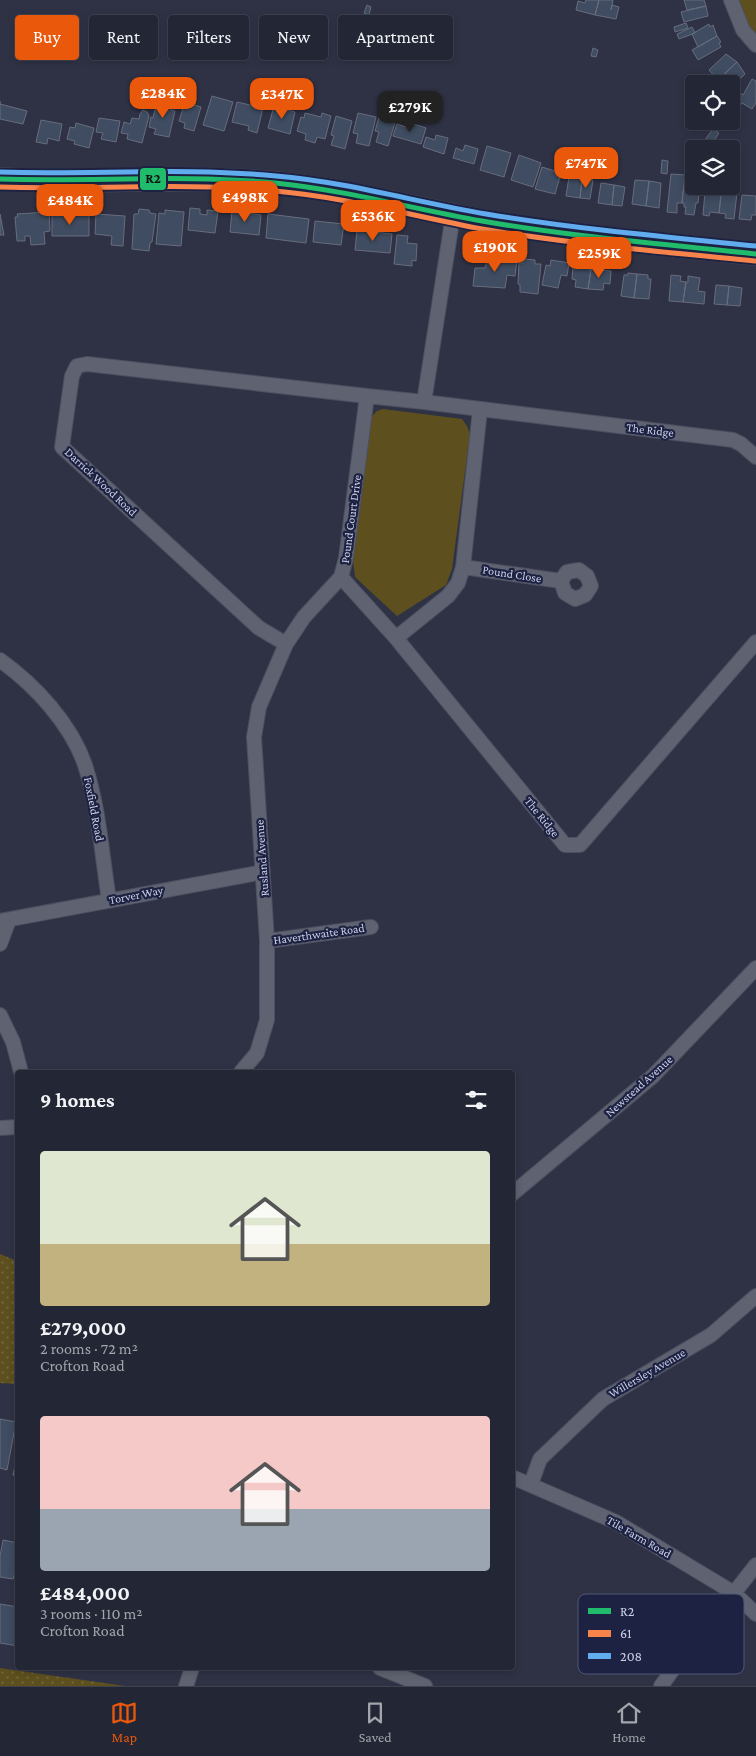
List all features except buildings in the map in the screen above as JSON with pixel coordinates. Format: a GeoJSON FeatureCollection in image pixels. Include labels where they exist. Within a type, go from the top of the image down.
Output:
{"type":"FeatureCollection","features":[{"type":"Feature","properties":{"kind":"main road"},"geometry":{"type":"LineString","coordinates":[[0,179],[30,181],[191,180],[274,183],[326,190],[534,229],[756,254]]}},
{"type":"Feature","properties":{"kind":"street"},"geometry":{"type":"LineString","coordinates":[[731,0],[743,30],[756,45]]}},
{"type":"Feature","properties":{"kind":"street"},"geometry":{"type":"LineString","coordinates":[[367,396],[424,402],[453,215]]}},
{"type":"Feature","properties":{"kind":"street","name":"Darrick Wood Road"},"geometry":{"type":"LineString","coordinates":[[286,644],[259,628],[62,447],[72,376],[78,366],[88,364],[367,396]]}},
{"type":"Feature","properties":{"kind":"street","name":"Pound Court Drive"},"geometry":{"type":"LineString","coordinates":[[367,396],[346,558],[341,577],[396,638]]}},
{"type":"Feature","properties":{"kind":"street","name":"The Ridge"},"geometry":{"type":"LineString","coordinates":[[424,402],[732,440],[741,444],[756,456]]}},
{"type":"Feature","properties":{"kind":"street"},"geometry":{"type":"LineString","coordinates":[[396,638],[448,596],[458,583],[462,567],[480,410]]}},
{"type":"Feature","properties":{"kind":"street","name":"Pound Close"},"geometry":{"type":"LineString","coordinates":[[462,567],[561,582]]}},
{"type":"Feature","properties":{"kind":"street","name":"Rusland Avenue"},"geometry":{"type":"LineString","coordinates":[[243,1070],[257,1053],[267,1020],[267,941],[254,737],[259,707],[286,644],[304,617],[341,577]]}},
{"type":"Feature","properties":{"kind":"street","name":"The Ridge"},"geometry":{"type":"LineString","coordinates":[[396,638],[565,845],[580,845],[756,642]]}},
{"type":"Feature","properties":{"kind":"street","name":"Foxfield Road"},"geometry":{"type":"LineString","coordinates":[[0,660],[13,669],[58,715],[73,739],[84,764],[92,792],[109,900]]}},
{"type":"Feature","properties":{"kind":"street","name":"Torver Way"},"geometry":{"type":"LineString","coordinates":[[0,944],[5,921],[263,872]]}},
{"type":"Feature","properties":{"kind":"street","name":"Haverthwaite Road"},"geometry":{"type":"LineString","coordinates":[[267,941],[371,927]]}},
{"type":"Feature","properties":{"kind":"street","name":"Newstead Avenue"},"geometry":{"type":"LineString","coordinates":[[515,1191],[653,1076],[756,968]]}},
{"type":"Feature","properties":{"kind":"street"},"geometry":{"type":"LineString","coordinates":[[0,1015],[13,1042],[20,1070]]}},
{"type":"Feature","properties":{"kind":"street"},"geometry":{"type":"LineString","coordinates":[[0,1128],[15,1126]]}},
{"type":"Feature","properties":{"kind":"street","name":"Willersley Avenue"},"geometry":{"type":"LineString","coordinates":[[531,1484],[540,1459],[603,1398],[711,1335],[756,1296]]}},
{"type":"Feature","properties":{"kind":"street","name":"Tile Farm Road"},"geometry":{"type":"LineString","coordinates":[[515,1478],[616,1522],[734,1593]]}},
{"type":"Feature","properties":{"kind":"street"},"geometry":{"type":"LineString","coordinates":[[734,1593],[756,1565]]}},
{"type":"Feature","properties":{"kind":"street","name":"Tile Farm Road"},"geometry":{"type":"LineString","coordinates":[[744,1603],[756,1614]]}},
{"type":"Feature","properties":{"kind":"street"},"geometry":{"type":"LineString","coordinates":[[186,1686],[191,1670]]}},
{"type":"Feature","properties":{"kind":"street"},"geometry":{"type":"LineString","coordinates":[[385,1670],[425,1686]]}},
{"type":"Feature","properties":{"kind":"street"},"geometry":{"type":"LineString","coordinates":[[662,1686],[671,1674]]}},
{"type":"Feature","properties":{"kind":"shaded area"},"geometry":{"type":"Polygon","coordinates":[[[732,0],[756,0],[756,41],[732,0]]]}},
{"type":"Feature","properties":{"kind":"shaded area"},"geometry":{"type":"Polygon","coordinates":[[[383,409],[462,419],[470,434],[452,569],[446,585],[397,616],[355,577],[353,560],[371,417],[377,411],[383,409]]]}},
{"type":"Feature","properties":{"kind":"shaded area"},"geometry":{"type":"Polygon","coordinates":[[[0,1254],[15,1260],[15,1384],[0,1383],[0,1254]]]}},
{"type":"Feature","properties":{"kind":"shaded area"},"geometry":{"type":"Polygon","coordinates":[[[0,1668],[125,1686],[0,1686],[0,1668]]]}},
{"type":"Feature","properties":{"kind":"transit line","name":"208"},"geometry":{"type":"LineString","coordinates":[[0,172],[207,172],[276,176],[329,183],[486,214],[554,224],[756,246]]}},
{"type":"Feature","properties":{"kind":"transit line","name":"R2"},"geometry":{"type":"LineString","coordinates":[[0,179],[207,179],[275,183],[327,190],[516,227],[756,254]]}},
{"type":"Feature","properties":{"kind":"transit line","name":"61"},"geometry":{"type":"LineString","coordinates":[[0,187],[206,187],[275,191],[353,202],[482,229],[550,239],[755,261]]}}]}
